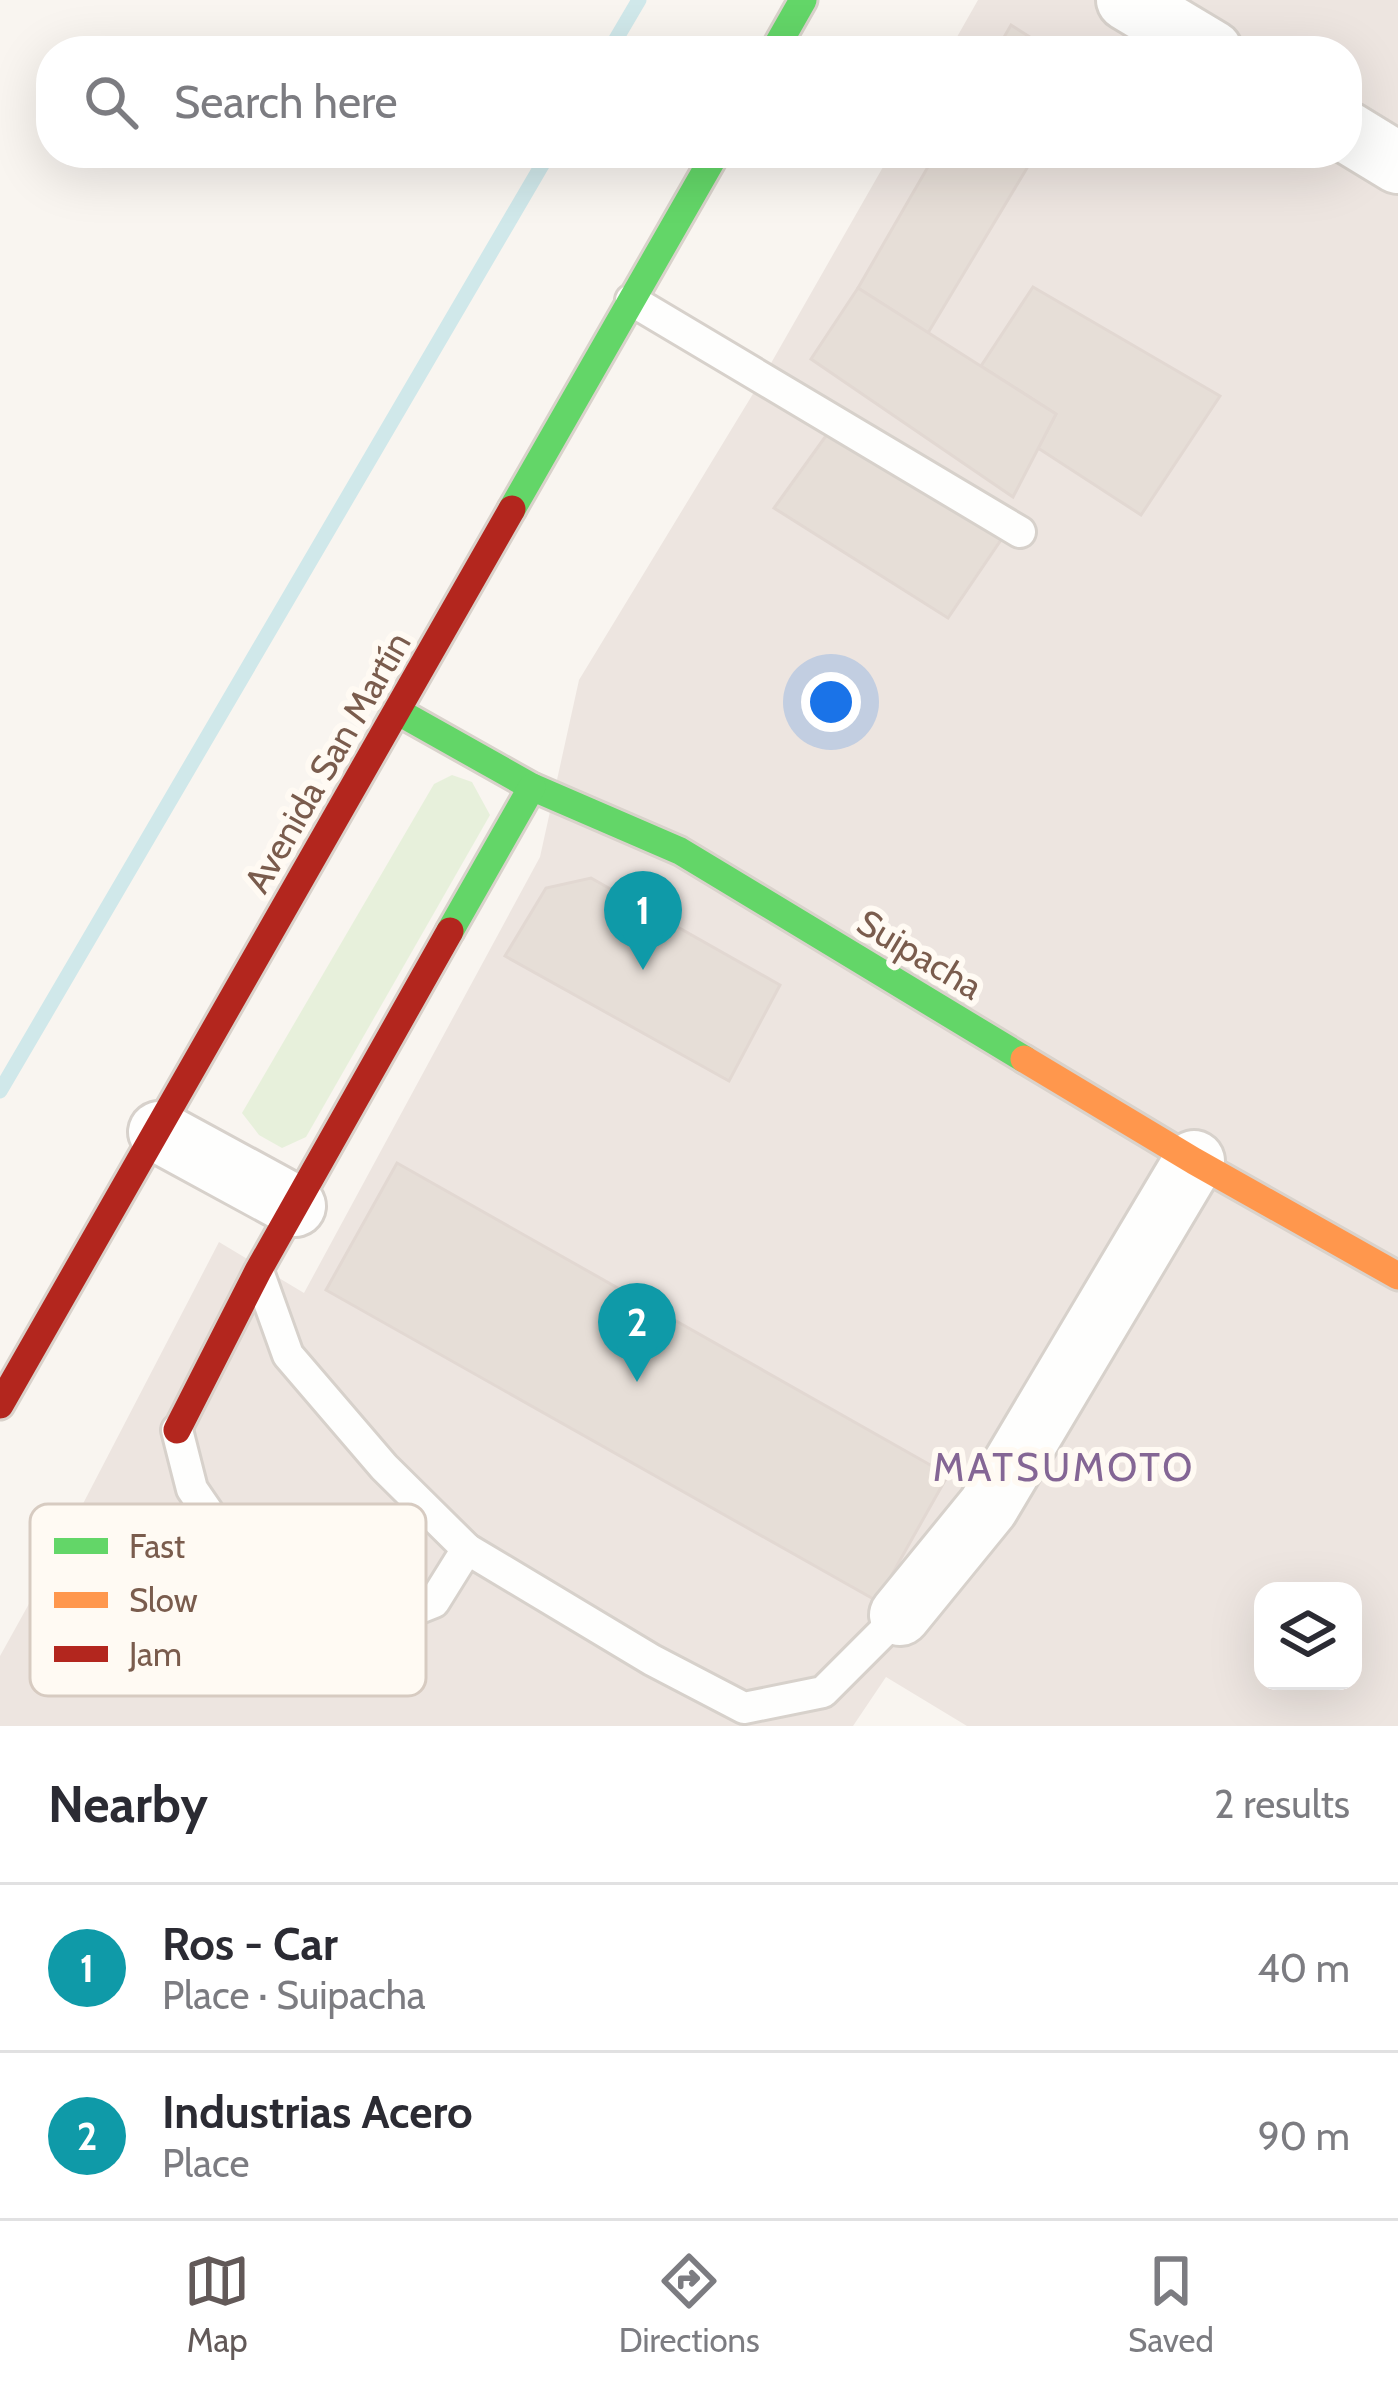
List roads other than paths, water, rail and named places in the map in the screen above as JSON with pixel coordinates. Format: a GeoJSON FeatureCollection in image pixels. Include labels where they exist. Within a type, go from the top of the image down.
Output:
{"type":"FeatureCollection","features":[{"type":"Feature","properties":{"kind":"street"},"geometry":{"type":"LineString","coordinates":[[783,36],[803,0]]}},
{"type":"Feature","properties":{"kind":"street"},"geometry":{"type":"LineString","coordinates":[[1127,0],[1187,36]]}},
{"type":"Feature","properties":{"kind":"street"},"geometry":{"type":"LineString","coordinates":[[1362,141],[1398,163]]}},
{"type":"Feature","properties":{"kind":"street","name":"Avenida San Martín"},"geometry":{"type":"LineString","coordinates":[[0,1405],[707,168]]}},
{"type":"Feature","properties":{"kind":"street","name":"Suipacha"},"geometry":{"type":"LineString","coordinates":[[397,711],[532,787],[680,851],[1194,1162],[1398,1276]]}},
{"type":"Feature","properties":{"kind":"street"},"geometry":{"type":"LineString","coordinates":[[177,1430],[258,1271],[532,787]]}},
{"type":"Feature","properties":{"kind":"street"},"geometry":{"type":"LineString","coordinates":[[159,1132],[295,1206]]}},
{"type":"Feature","properties":{"kind":"street"},"geometry":{"type":"LineString","coordinates":[[900,1616],[988,1507],[1194,1162]]}},
{"type":"Feature","properties":{"kind":"lane"},"geometry":{"type":"LineString","coordinates":[[631,300],[1020,532]]}},
{"type":"Feature","properties":{"kind":"lane"},"geometry":{"type":"LineString","coordinates":[[258,1271],[288,1355],[421,1504]]}},
{"type":"Feature","properties":{"kind":"lane"},"geometry":{"type":"LineString","coordinates":[[177,1430],[192,1489],[202,1504]]}},
{"type":"Feature","properties":{"kind":"lane"},"geometry":{"type":"LineString","coordinates":[[426,1508],[467,1549],[652,1660],[744,1708],[823,1692],[900,1616]]}},
{"type":"Feature","properties":{"kind":"lane"},"geometry":{"type":"LineString","coordinates":[[426,1605],[434,1602],[467,1549]]}},
{"type":"Feature","properties":{"kind":"waterway"},"geometry":{"type":"LineString","coordinates":[[618,36],[639,0]]}},
{"type":"Feature","properties":{"kind":"waterway"},"geometry":{"type":"LineString","coordinates":[[0,1091],[540,168]]}},
{"type":"Feature","properties":{"kind":"place","name":"Ros - Car"},"geometry":{"type":"Point","coordinates":[643,970]}},
{"type":"Feature","properties":{"kind":"place","name":"Industrias Acero"},"geometry":{"type":"Point","coordinates":[637,1382]}},
{"type":"Feature","properties":{"kind":"district","name":"MATSUMOTO"},"geometry":{"type":"Point","coordinates":[1064,1467]}}]}
